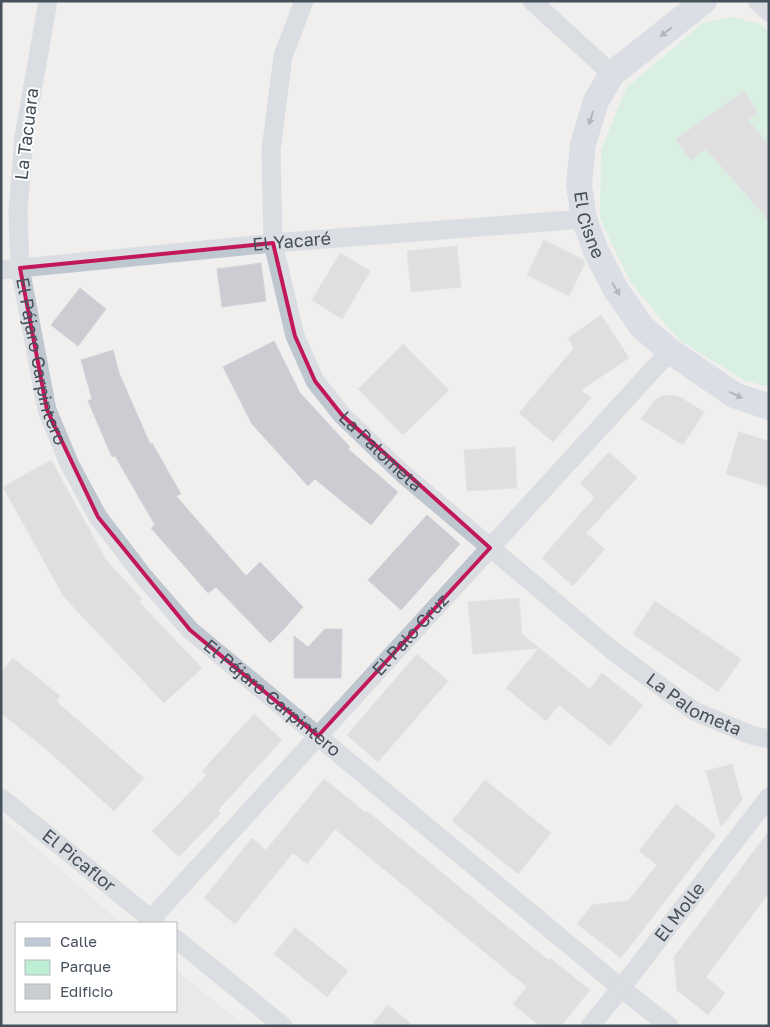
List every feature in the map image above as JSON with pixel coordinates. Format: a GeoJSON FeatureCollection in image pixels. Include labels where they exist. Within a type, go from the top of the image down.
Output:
{"type":"FeatureCollection","features":[{"type":"Feature","properties":{"kind":"street","name":"La Tacuara"},"geometry":{"type":"LineString","coordinates":[[20,268],[18,211],[24,137],[48,1]]}},
{"type":"Feature","properties":{"kind":"street","name":"La Palometa"},"geometry":{"type":"LineString","coordinates":[[304,1],[283,56],[272,140],[273,243],[295,336],[315,380],[342,415],[402,473],[613,651],[694,711],[752,735],[769,739]]}},
{"type":"Feature","properties":{"kind":"street"},"geometry":{"type":"LineString","coordinates":[[532,1],[612,74],[704,1]]}},
{"type":"Feature","properties":{"kind":"street"},"geometry":{"type":"LineString","coordinates":[[757,1],[769,12]]}},
{"type":"Feature","properties":{"kind":"street","name":"El Cisne"},"geometry":{"type":"LineString","coordinates":[[612,74],[596,101],[583,144],[579,184],[584,218],[596,251],[616,290],[642,327],[670,351],[734,395],[769,408]]}},
{"type":"Feature","properties":{"kind":"street","name":"El Yacaré"},"geometry":{"type":"LineString","coordinates":[[1,270],[273,243],[584,218]]}},
{"type":"Feature","properties":{"kind":"street","name":"El Pájaro Carpintero"},"geometry":{"type":"LineString","coordinates":[[20,268],[47,410],[70,465],[98,517],[144,576],[190,630],[669,1026]]}},
{"type":"Feature","properties":{"kind":"street","name":"El Palo Cruz"},"geometry":{"type":"LineString","coordinates":[[154,921],[318,736],[670,351]]}},
{"type":"Feature","properties":{"kind":"street","name":"El Molle"},"geometry":{"type":"LineString","coordinates":[[590,1026],[769,797]]}},
{"type":"Feature","properties":{"kind":"street","name":"El Picaflor"},"geometry":{"type":"LineString","coordinates":[[1,798],[154,921]]}},
{"type":"Feature","properties":{"kind":"street"},"geometry":{"type":"LineString","coordinates":[[178,942],[283,1026]]}},
{"type":"Feature","properties":{"kind":"highlighted area"},"geometry":{"type":"Polygon","coordinates":[[[273,243],[295,336],[315,381],[342,415],[490,548],[318,736],[190,630],[98,517],[47,410],[20,268],[273,243]]]}},
{"type":"Feature","properties":{"kind":"shaded area"},"geometry":{"type":"Polygon","coordinates":[[[1,817],[120,922],[15,922],[15,1012],[178,1012],[178,972],[245,1026],[1,1026],[1,817]]]}},
{"type":"Feature","properties":{"kind":"green space"},"geometry":{"type":"Polygon","coordinates":[[[732,17],[760,24],[769,32],[769,387],[744,380],[679,340],[631,283],[600,219],[601,150],[626,88],[703,23],[732,17]]]}},
{"type":"Feature","properties":{"kind":"building"},"geometry":{"type":"Polygon","coordinates":[[[744,91],[758,113],[748,120],[769,145],[769,221],[706,149],[691,160],[676,139],[744,91]]]}},
{"type":"Feature","properties":{"kind":"building"},"geometry":{"type":"Polygon","coordinates":[[[544,240],[584,260],[585,263],[569,296],[527,275],[544,240]]]}},
{"type":"Feature","properties":{"kind":"building"},"geometry":{"type":"Polygon","coordinates":[[[457,246],[461,287],[411,292],[407,251],[457,246]]]}},
{"type":"Feature","properties":{"kind":"building"},"geometry":{"type":"Polygon","coordinates":[[[340,253],[370,271],[342,319],[312,300],[340,253]]]}},
{"type":"Feature","properties":{"kind":"building"},"geometry":{"type":"Polygon","coordinates":[[[261,263],[266,301],[222,307],[217,269],[261,263]]]}},
{"type":"Feature","properties":{"kind":"building"},"geometry":{"type":"Polygon","coordinates":[[[80,288],[106,309],[78,346],[51,325],[80,288]]]}},
{"type":"Feature","properties":{"kind":"building"},"geometry":{"type":"Polygon","coordinates":[[[601,315],[629,358],[581,390],[591,398],[553,442],[519,413],[574,348],[568,338],[601,315]]]}},
{"type":"Feature","properties":{"kind":"building"},"geometry":{"type":"Polygon","coordinates":[[[274,341],[300,393],[350,447],[348,449],[398,492],[371,525],[315,479],[308,486],[252,424],[223,367],[274,341]]]}},
{"type":"Feature","properties":{"kind":"building"},"geometry":{"type":"Polygon","coordinates":[[[403,344],[449,390],[403,435],[358,389],[403,344]]]}},
{"type":"Feature","properties":{"kind":"building"},"geometry":{"type":"Polygon","coordinates":[[[113,350],[119,373],[150,444],[152,443],[181,494],[176,496],[246,576],[260,562],[303,607],[270,643],[216,587],[208,593],[151,528],[155,525],[115,456],[112,457],[88,401],[92,399],[81,360],[113,350]]]}},
{"type":"Feature","properties":{"kind":"building"},"geometry":{"type":"Polygon","coordinates":[[[662,396],[680,397],[704,412],[683,445],[641,419],[655,400],[662,396]]]}},
{"type":"Feature","properties":{"kind":"building"},"geometry":{"type":"Polygon","coordinates":[[[739,432],[769,441],[769,487],[726,474],[739,432]]]}},
{"type":"Feature","properties":{"kind":"building"},"geometry":{"type":"Polygon","coordinates":[[[515,447],[517,488],[467,491],[464,450],[515,447]]]}},
{"type":"Feature","properties":{"kind":"building"},"geometry":{"type":"Polygon","coordinates":[[[609,452],[637,478],[586,533],[605,549],[573,586],[542,558],[595,497],[580,483],[609,452]]]}},
{"type":"Feature","properties":{"kind":"building"},"geometry":{"type":"Polygon","coordinates":[[[51,460],[106,560],[142,599],[139,602],[202,668],[164,703],[64,597],[3,487],[51,460]]]}},
{"type":"Feature","properties":{"kind":"building"},"geometry":{"type":"Polygon","coordinates":[[[427,515],[460,544],[401,610],[368,580],[427,515]]]}},
{"type":"Feature","properties":{"kind":"building"},"geometry":{"type":"Polygon","coordinates":[[[519,598],[522,634],[590,689],[602,673],[643,705],[610,746],[559,705],[546,721],[506,688],[539,648],[473,654],[468,602],[519,598]]]}},
{"type":"Feature","properties":{"kind":"building"},"geometry":{"type":"Polygon","coordinates":[[[655,601],[741,659],[718,692],[633,634],[655,601]]]}},
{"type":"Feature","properties":{"kind":"building"},"geometry":{"type":"Polygon","coordinates":[[[325,629],[342,629],[341,678],[294,678],[294,636],[308,647],[325,629]]]}},
{"type":"Feature","properties":{"kind":"building"},"geometry":{"type":"Polygon","coordinates":[[[417,654],[448,681],[378,762],[347,735],[417,654]]]}},
{"type":"Feature","properties":{"kind":"building"},"geometry":{"type":"Polygon","coordinates":[[[13,658],[60,696],[56,701],[144,778],[114,811],[46,749],[1,713],[1,672],[13,658]]]}},
{"type":"Feature","properties":{"kind":"building"},"geometry":{"type":"Polygon","coordinates":[[[254,714],[282,740],[218,810],[221,813],[179,857],[152,831],[207,775],[202,771],[254,714]]]}},
{"type":"Feature","properties":{"kind":"building"},"geometry":{"type":"Polygon","coordinates":[[[732,764],[742,800],[721,827],[706,771],[732,764]]]}},
{"type":"Feature","properties":{"kind":"building"},"geometry":{"type":"Polygon","coordinates":[[[324,779],[366,813],[367,811],[548,960],[550,958],[590,990],[561,1026],[540,1026],[513,1004],[527,987],[335,829],[307,864],[293,853],[235,924],[204,898],[252,838],[266,850],[324,779]]]}},
{"type":"Feature","properties":{"kind":"building"},"geometry":{"type":"Polygon","coordinates":[[[485,780],[551,833],[518,874],[452,821],[485,780]]]}},
{"type":"Feature","properties":{"kind":"building"},"geometry":{"type":"Polygon","coordinates":[[[676,804],[716,835],[621,958],[577,924],[592,905],[628,901],[657,865],[639,851],[676,804]]]}},
{"type":"Feature","properties":{"kind":"building"},"geometry":{"type":"Polygon","coordinates":[[[769,831],[769,893],[706,977],[725,993],[708,1015],[677,990],[674,957],[769,831]]]}},
{"type":"Feature","properties":{"kind":"building"},"geometry":{"type":"Polygon","coordinates":[[[295,928],[348,971],[327,997],[274,954],[295,928]]]}},
{"type":"Feature","properties":{"kind":"building"},"geometry":{"type":"Polygon","coordinates":[[[388,1005],[414,1026],[371,1026],[388,1005]]]}}]}
